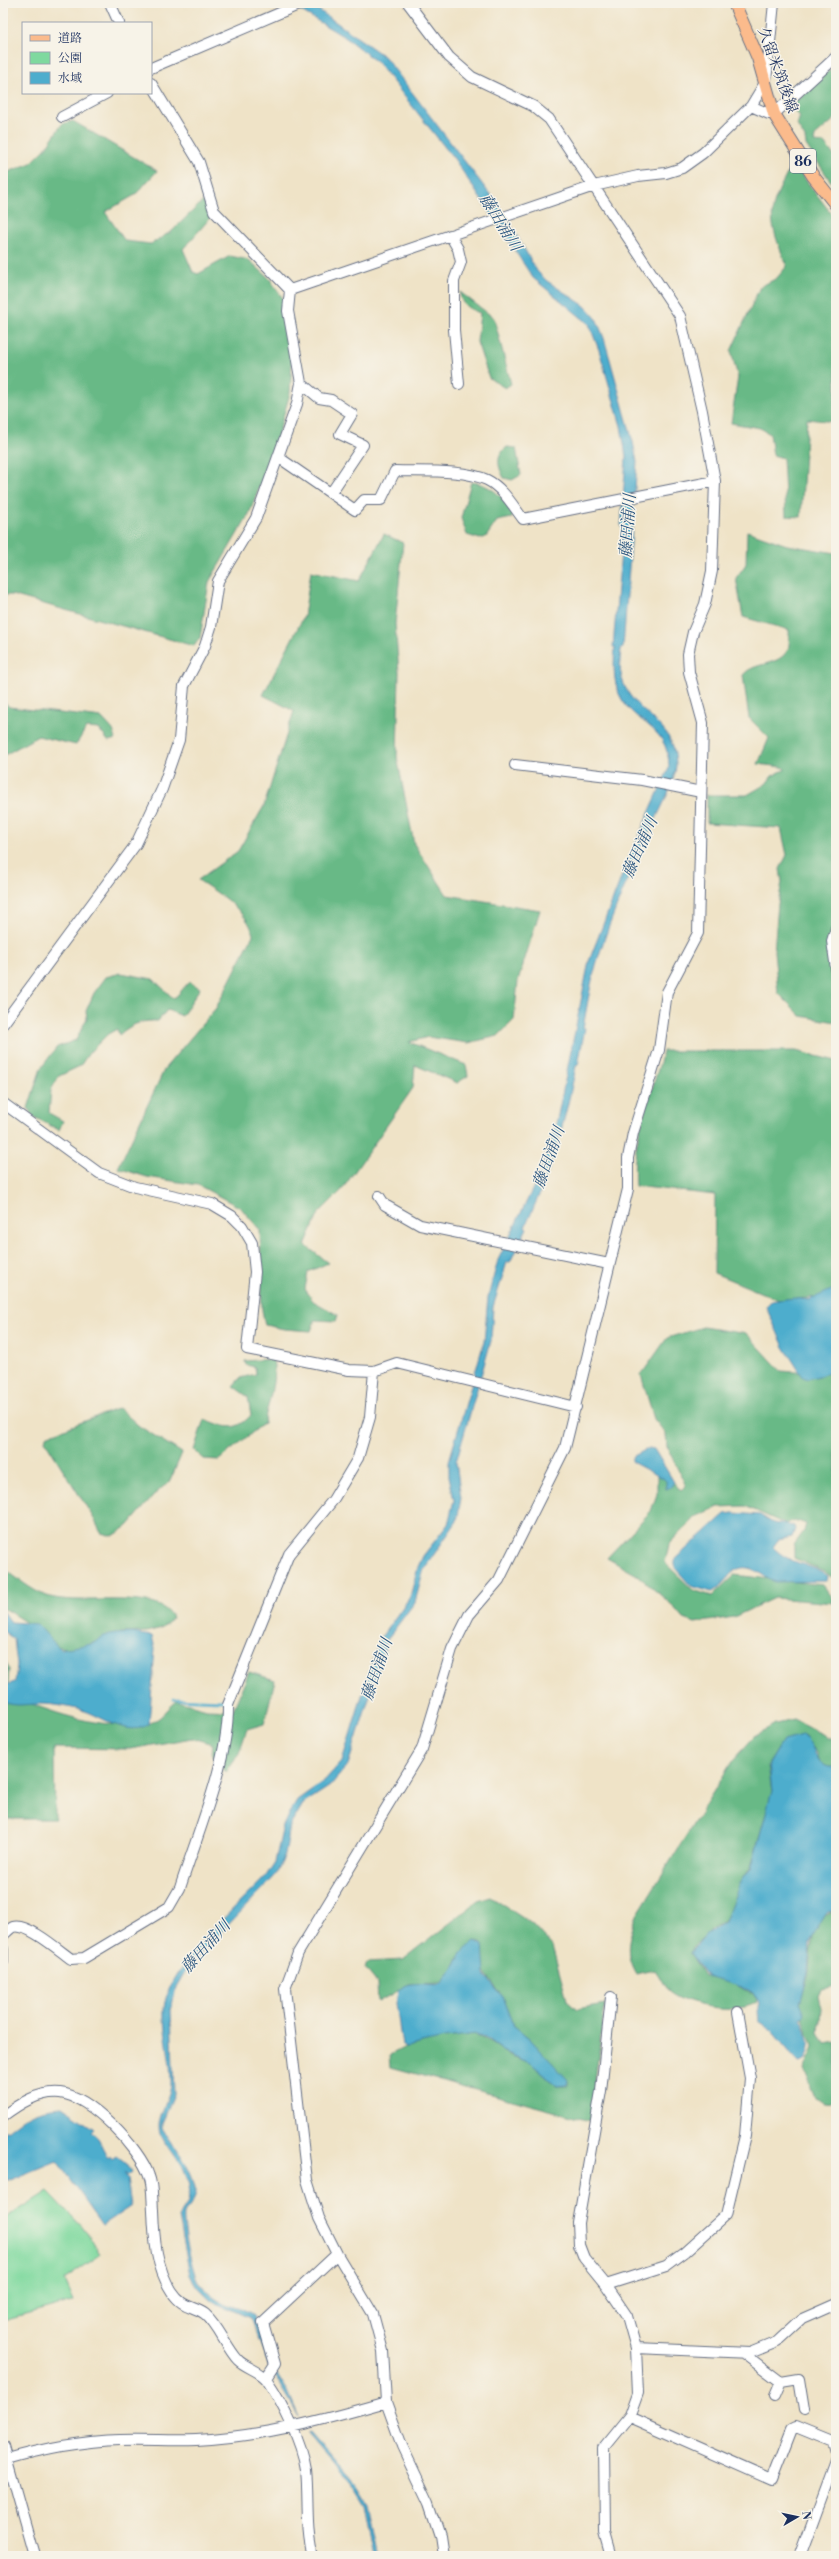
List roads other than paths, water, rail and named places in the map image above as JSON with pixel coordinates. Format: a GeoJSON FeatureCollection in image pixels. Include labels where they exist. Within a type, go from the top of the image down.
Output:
{"type":"FeatureCollection","features":[{"type":"Feature","properties":{"kind":"main road","name":"久留米筑後線"},"geometry":{"type":"LineString","coordinates":[[734,3],[766,81],[774,114],[813,176],[836,205]]}},
{"type":"Feature","properties":{"kind":"street"},"geometry":{"type":"LineString","coordinates":[[110,3],[119,22]]}},
{"type":"Feature","properties":{"kind":"street"},"geometry":{"type":"LineString","coordinates":[[152,68],[303,3]]}},
{"type":"Feature","properties":{"kind":"street"},"geometry":{"type":"LineString","coordinates":[[408,3],[449,57],[472,77],[533,106],[549,119],[680,316],[702,411],[715,481],[712,571],[705,604],[693,632],[688,654],[689,672],[703,723],[698,933],[667,992],[659,1050],[633,1133],[628,1158],[628,1188],[565,1448],[527,1527],[499,1580],[469,1615],[452,1649],[422,1749],[298,1953],[290,1970],[285,1989],[307,2180],[319,2218],[337,2254],[373,2314],[383,2351],[386,2402],[402,2446],[430,2503],[440,2536],[443,2556]]}},
{"type":"Feature","properties":{"kind":"street"},"geometry":{"type":"LineString","coordinates":[[290,290],[594,186],[638,176],[666,173],[682,168],[703,153],[751,106],[766,81],[774,3]]}},
{"type":"Feature","properties":{"kind":"street"},"geometry":{"type":"LineString","coordinates":[[751,106],[770,114],[774,114],[836,57]]}},
{"type":"Feature","properties":{"kind":"street"},"geometry":{"type":"LineString","coordinates":[[3,1024],[136,844],[162,789],[179,740],[184,686],[205,646],[211,627],[218,581],[256,518],[297,404],[301,383],[288,311],[290,290],[214,211],[199,162],[152,85]]}},
{"type":"Feature","properties":{"kind":"street"},"geometry":{"type":"LineString","coordinates":[[62,117],[104,94]]}},
{"type":"Feature","properties":{"kind":"street"},"geometry":{"type":"LineString","coordinates":[[450,235],[458,249],[461,262],[454,281],[454,330],[459,384]]}},
{"type":"Feature","properties":{"kind":"street"},"geometry":{"type":"LineString","coordinates":[[301,383],[319,398],[331,400],[352,414],[340,434],[363,445],[331,493]]}},
{"type":"Feature","properties":{"kind":"street"},"geometry":{"type":"LineString","coordinates":[[278,456],[355,510],[364,500],[381,500],[395,472],[448,473],[487,480],[502,491],[523,519],[715,481]]}},
{"type":"Feature","properties":{"kind":"street"},"geometry":{"type":"LineString","coordinates":[[515,765],[642,780],[701,792]]}},
{"type":"Feature","properties":{"kind":"street"},"geometry":{"type":"LineString","coordinates":[[836,928],[832,940],[836,969]]}},
{"type":"Feature","properties":{"kind":"street"},"geometry":{"type":"LineString","coordinates":[[3,1103],[99,1173],[135,1187],[212,1204],[232,1216],[242,1226],[252,1243],[255,1272],[247,1349],[349,1370],[374,1371],[397,1363],[576,1407]]}},
{"type":"Feature","properties":{"kind":"street"},"geometry":{"type":"LineString","coordinates":[[379,1196],[385,1205],[420,1225],[504,1241],[609,1264]]}},
{"type":"Feature","properties":{"kind":"street"},"geometry":{"type":"LineString","coordinates":[[3,1935],[13,1927],[21,1927],[43,1938],[71,1959],[84,1958],[170,1907],[180,1888],[219,1766],[228,1728],[228,1705],[289,1554],[333,1500],[358,1458],[370,1417],[374,1371]]}},
{"type":"Feature","properties":{"kind":"street"},"geometry":{"type":"LineString","coordinates":[[3,1949],[3,1962]]}},
{"type":"Feature","properties":{"kind":"street"},"geometry":{"type":"LineString","coordinates":[[611,1997],[601,2091],[578,2223],[579,2245],[584,2258],[606,2285],[627,2316],[636,2348],[638,2393],[628,2417],[604,2447],[605,2531],[612,2556]]}},
{"type":"Feature","properties":{"kind":"street"},"geometry":{"type":"LineString","coordinates":[[606,2285],[666,2266],[686,2252],[726,2215],[744,2136],[750,2078],[738,2012]]}},
{"type":"Feature","properties":{"kind":"street"},"geometry":{"type":"LineString","coordinates":[[3,2116],[21,2103],[42,2096],[59,2093],[75,2096],[103,2117],[130,2143],[149,2175],[155,2243],[161,2269],[172,2292],[184,2306],[205,2314],[239,2361],[270,2371]]}},
{"type":"Feature","properties":{"kind":"street"},"geometry":{"type":"LineString","coordinates":[[314,2556],[308,2539],[304,2457],[270,2371],[263,2323],[337,2254]]}},
{"type":"Feature","properties":{"kind":"street"},"geometry":{"type":"LineString","coordinates":[[636,2348],[750,2353],[776,2342],[802,2319],[836,2304]]}},
{"type":"Feature","properties":{"kind":"street"},"geometry":{"type":"LineString","coordinates":[[743,2353],[781,2382],[799,2379],[804,2410]]}},
{"type":"Feature","properties":{"kind":"street"},"geometry":{"type":"LineString","coordinates":[[775,2396],[781,2382]]}},
{"type":"Feature","properties":{"kind":"street"},"geometry":{"type":"LineString","coordinates":[[5,2459],[50,2448],[88,2442],[196,2440],[245,2435],[291,2427],[386,2402]]}},
{"type":"Feature","properties":{"kind":"street"},"geometry":{"type":"LineString","coordinates":[[628,2417],[772,2480],[792,2429],[796,2428],[833,2442],[836,2453]]}},
{"type":"Feature","properties":{"kind":"street"},"geometry":{"type":"LineString","coordinates":[[3,2446],[5,2459],[34,2556]]}},
{"type":"Feature","properties":{"kind":"street"},"geometry":{"type":"LineString","coordinates":[[800,2556],[836,2458]]}},
{"type":"Feature","properties":{"kind":"water","name":"藤田浦川"},"geometry":{"type":"Polygon","coordinates":[[[288,3],[307,3],[313,6],[385,57],[502,210],[537,271],[547,281],[585,306],[596,318],[604,338],[633,442],[637,462],[620,671],[625,687],[634,700],[666,733],[673,746],[676,763],[672,783],[638,855],[600,951],[590,988],[583,1028],[585,1028],[578,1065],[576,1066],[567,1109],[556,1148],[542,1187],[525,1227],[527,1228],[510,1262],[507,1262],[493,1307],[491,1341],[456,1462],[461,1498],[457,1521],[424,1569],[415,1602],[388,1638],[348,1765],[330,1786],[303,1804],[290,1826],[285,1855],[276,1875],[187,1968],[176,1987],[171,2010],[174,2095],[162,2123],[162,2128],[186,2163],[195,2187],[193,2198],[184,2215],[186,2238],[193,2269],[198,2281],[212,2295],[220,2301],[246,2310],[254,2316],[275,2372],[289,2394],[299,2417],[269,2366],[250,2318],[211,2301],[197,2287],[190,2275],[179,2218],[187,2201],[190,2185],[182,2166],[160,2134],[159,2127],[161,2114],[169,2095],[171,2082],[164,2010],[168,1993],[177,1975],[189,1957],[204,1938],[266,1876],[275,1862],[283,1826],[297,1800],[325,1780],[342,1761],[379,1640],[410,1597],[418,1567],[423,1556],[448,1524],[454,1500],[449,1476],[449,1461],[484,1342],[488,1297],[498,1260],[539,1176],[557,1120],[589,961],[628,860],[669,768],[667,752],[662,741],[655,732],[630,710],[622,700],[615,678],[615,647],[613,647],[623,528],[621,527],[626,457],[621,426],[599,350],[589,324],[533,278],[455,160],[378,63],[346,38],[288,3]]]}},
{"type":"Feature","properties":{"kind":"water"},"geometry":{"type":"Polygon","coordinates":[[[836,1288],[836,1371],[808,1379],[803,1377],[784,1347],[766,1307],[771,1301],[794,1298],[809,1300],[836,1288]]]}},
{"type":"Feature","properties":{"kind":"water"},"geometry":{"type":"Polygon","coordinates":[[[649,1448],[654,1449],[674,1482],[671,1487],[666,1489],[666,1481],[664,1479],[632,1462],[632,1457],[649,1448]]]}},
{"type":"Feature","properties":{"kind":"water"},"geometry":{"type":"Polygon","coordinates":[[[733,1513],[760,1515],[773,1523],[794,1526],[795,1529],[792,1537],[778,1540],[773,1547],[779,1553],[793,1561],[828,1576],[827,1581],[776,1582],[770,1580],[757,1571],[740,1568],[712,1592],[691,1586],[675,1568],[675,1559],[725,1514],[733,1513]]]}},
{"type":"Feature","properties":{"kind":"water"},"geometry":{"type":"Polygon","coordinates":[[[3,1611],[11,1622],[37,1624],[60,1649],[92,1644],[104,1636],[115,1634],[132,1633],[152,1636],[155,1649],[149,1724],[141,1728],[125,1728],[85,1711],[74,1708],[39,1704],[17,1705],[3,1702],[3,1686],[15,1682],[17,1665],[14,1639],[3,1631],[3,1611]]]}},
{"type":"Feature","properties":{"kind":"water"},"geometry":{"type":"Polygon","coordinates":[[[802,1736],[811,1745],[819,1761],[823,1765],[836,1767],[836,1911],[828,1912],[810,1942],[808,1973],[800,2004],[805,2015],[801,2019],[808,2034],[809,2044],[804,2060],[798,2062],[771,2030],[758,2021],[757,2012],[760,2004],[757,1998],[746,1989],[707,1977],[690,1953],[706,1934],[725,1922],[739,1885],[751,1868],[772,1791],[769,1764],[783,1741],[802,1736]]]}},
{"type":"Feature","properties":{"kind":"water"},"geometry":{"type":"Polygon","coordinates":[[[475,1941],[483,1944],[485,1975],[501,1994],[513,2025],[530,2039],[568,2080],[567,2085],[557,2086],[532,2064],[503,2051],[485,2037],[476,2034],[444,2038],[406,2047],[402,2045],[396,2004],[398,1991],[403,1987],[413,1984],[442,1984],[463,1952],[475,1941]]]}},
{"type":"Feature","properties":{"kind":"water"},"geometry":{"type":"Polygon","coordinates":[[[62,2107],[94,2129],[91,2132],[97,2137],[108,2158],[110,2156],[112,2159],[116,2156],[126,2164],[131,2173],[127,2176],[123,2173],[127,2179],[131,2206],[103,2225],[57,2161],[3,2183],[3,2131],[7,2131],[26,2117],[38,2111],[62,2107]]]}},
{"type":"Feature","properties":{"kind":"water"},"geometry":{"type":"Polygon","coordinates":[[[310,2433],[355,2485],[366,2503],[377,2556],[373,2556],[363,2504],[353,2488],[307,2434],[310,2433]]]}},
{"type":"Feature","properties":{"kind":"waterway"},"geometry":{"type":"LineString","coordinates":[[174,1699],[223,1701]]}}]}
